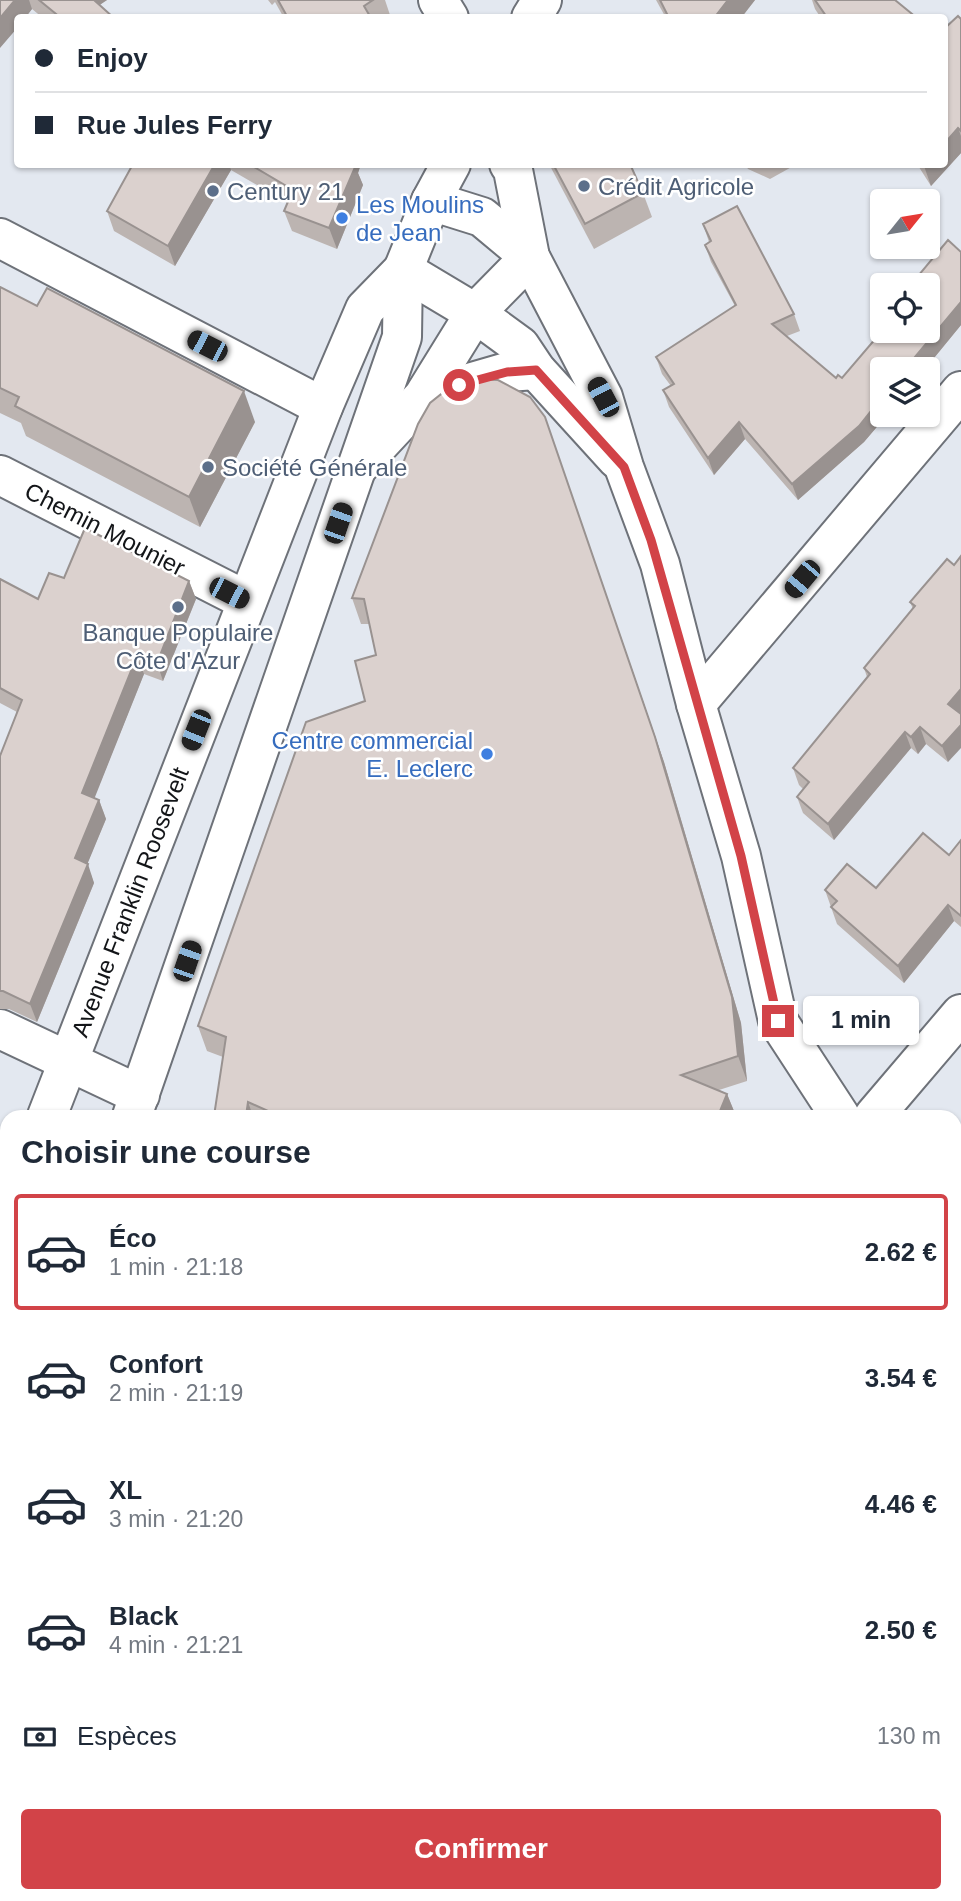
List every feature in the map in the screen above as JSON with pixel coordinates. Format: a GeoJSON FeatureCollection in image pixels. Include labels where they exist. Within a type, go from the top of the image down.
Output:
{"type":"FeatureCollection","features":[{"type":"Feature","properties":{"kind":"street","name":"Avenue Franklin Roosevelt"},"geometry":{"type":"LineString","coordinates":[[136,1106],[402,337],[403,270],[430,201],[449,168]]}},
{"type":"Feature","properties":{"kind":"street"},"geometry":{"type":"LineString","coordinates":[[512,168],[530,257],[603,397],[624,467],[660,564],[696,704],[741,856],[778,1021],[836,1110]]}},
{"type":"Feature","properties":{"kind":"street"},"geometry":{"type":"LineString","coordinates":[[430,201],[482,217],[530,257]]}},
{"type":"Feature","properties":{"kind":"street"},"geometry":{"type":"LineString","coordinates":[[0,238],[323,407]]}},
{"type":"Feature","properties":{"kind":"street","name":"Avenue Franklin Roosevelt"},"geometry":{"type":"LineString","coordinates":[[356,469],[422,397],[474,313],[530,257]]}},
{"type":"Feature","properties":{"kind":"street","name":"Avenue Franklin Roosevelt"},"geometry":{"type":"LineString","coordinates":[[50,1110],[323,407],[365,309],[403,270]]}},
{"type":"Feature","properties":{"kind":"street"},"geometry":{"type":"LineString","coordinates":[[403,270],[474,313],[520,346],[536,370],[624,467]]}},
{"type":"Feature","properties":{"kind":"street"},"geometry":{"type":"LineString","coordinates":[[422,397],[507,372],[536,370]]}},
{"type":"Feature","properties":{"kind":"street"},"geometry":{"type":"LineString","coordinates":[[696,704],[961,391]]}},
{"type":"Feature","properties":{"kind":"street","name":"Chemin Mounier"},"geometry":{"type":"LineString","coordinates":[[0,475],[247,601]]}},
{"type":"Feature","properties":{"kind":"street"},"geometry":{"type":"LineString","coordinates":[[879,1110],[961,1014]]}},
{"type":"Feature","properties":{"kind":"street"},"geometry":{"type":"LineString","coordinates":[[0,1029],[69,1064],[136,1106]]}},
{"type":"Feature","properties":{"kind":"building"},"geometry":{"type":"Polygon","coordinates":[[[0,0],[15,0],[0,18],[0,0]]]}},
{"type":"Feature","properties":{"kind":"building"},"geometry":{"type":"Polygon","coordinates":[[[39,0],[94,0],[110,14],[56,14],[39,0]]]}},
{"type":"Feature","properties":{"kind":"building"},"geometry":{"type":"Polygon","coordinates":[[[278,0],[373,0],[364,6],[369,14],[286,14],[278,0]]]}},
{"type":"Feature","properties":{"kind":"building"},"geometry":{"type":"Polygon","coordinates":[[[660,0],[728,0],[717,14],[667,14],[660,0]]]}},
{"type":"Feature","properties":{"kind":"building"},"geometry":{"type":"Polygon","coordinates":[[[815,0],[895,0],[912,14],[825,14],[815,0]]]}},
{"type":"Feature","properties":{"kind":"building"},"geometry":{"type":"Polygon","coordinates":[[[958,16],[961,19],[961,131],[958,128],[948,140],[948,25],[958,16]]]}},
{"type":"Feature","properties":{"kind":"building"},"geometry":{"type":"Polygon","coordinates":[[[131,168],[213,168],[168,246],[107,211],[131,168]]]}},
{"type":"Feature","properties":{"kind":"building"},"geometry":{"type":"Polygon","coordinates":[[[256,168],[355,168],[329,228],[284,211],[293,190],[256,168]]]}},
{"type":"Feature","properties":{"kind":"building"},"geometry":{"type":"Polygon","coordinates":[[[555,168],[632,168],[643,193],[585,224],[555,168]]]}},
{"type":"Feature","properties":{"kind":"building"},"geometry":{"type":"Polygon","coordinates":[[[737,206],[794,314],[772,324],[836,378],[838,375],[842,378],[872,343],[927,343],[915,357],[870,357],[870,412],[859,426],[792,484],[739,422],[708,458],[663,390],[674,384],[656,357],[736,305],[705,245],[711,241],[703,224],[737,206]]]}},
{"type":"Feature","properties":{"kind":"building"},"geometry":{"type":"Polygon","coordinates":[[[948,240],[961,252],[961,302],[940,327],[940,273],[920,273],[932,259],[940,259],[940,250],[948,240]]]}},
{"type":"Feature","properties":{"kind":"building"},"geometry":{"type":"Polygon","coordinates":[[[0,287],[37,306],[47,288],[244,391],[189,497],[15,406],[19,397],[0,388],[0,287]]]}},
{"type":"Feature","properties":{"kind":"building","name":"Centre commercial E. Leclerc"},"geometry":{"type":"Polygon","coordinates":[[[473,379],[498,380],[530,397],[545,417],[655,737],[732,997],[738,1056],[681,1075],[727,1094],[720,1110],[266,1110],[248,1102],[247,1110],[215,1110],[226,1037],[198,1026],[306,722],[365,701],[355,661],[376,655],[364,599],[352,598],[418,424],[430,403],[450,387],[473,379]]]}},
{"type":"Feature","properties":{"kind":"building"},"geometry":{"type":"Polygon","coordinates":[[[85,528],[189,581],[157,663],[137,656],[82,793],[99,800],[75,858],[88,864],[30,1004],[0,991],[0,756],[22,700],[0,688],[0,579],[38,599],[49,573],[64,578],[85,528]]]}},
{"type":"Feature","properties":{"kind":"building"},"geometry":{"type":"Polygon","coordinates":[[[961,556],[961,689],[948,704],[961,714],[961,725],[942,746],[920,727],[911,737],[905,732],[828,824],[797,797],[809,782],[793,768],[870,674],[864,668],[915,606],[910,602],[947,559],[954,565],[961,556]]]}},
{"type":"Feature","properties":{"kind":"building"},"geometry":{"type":"Polygon","coordinates":[[[923,833],[949,855],[961,840],[961,916],[948,905],[898,966],[831,907],[837,901],[825,890],[847,864],[876,888],[923,833]]]}},
{"type":"Feature","properties":{"kind":"place","name":"Crédit Agricole"},"geometry":{"type":"Point","coordinates":[584,186]}},
{"type":"Feature","properties":{"kind":"place","name":"Century 21"},"geometry":{"type":"Point","coordinates":[213,191]}},
{"type":"Feature","properties":{"kind":"place","name":"Les Moulins de Jean"},"geometry":{"type":"Point","coordinates":[342,218]}},
{"type":"Feature","properties":{"kind":"place","name":"Société Générale"},"geometry":{"type":"Point","coordinates":[208,467]}},
{"type":"Feature","properties":{"kind":"place","name":"Banque Populaire Côte d'Azur"},"geometry":{"type":"Point","coordinates":[178,607]}},
{"type":"Feature","properties":{"kind":"place","name":"Centre commercial E. Leclerc"},"geometry":{"type":"Point","coordinates":[487,754]}},
{"type":"Feature","properties":{"kind":"route"},"geometry":{"type":"LineString","coordinates":[[459,385],[507,372],[536,370],[624,467],[660,564],[696,704],[741,856],[770,996],[778,1021]]}}]}
